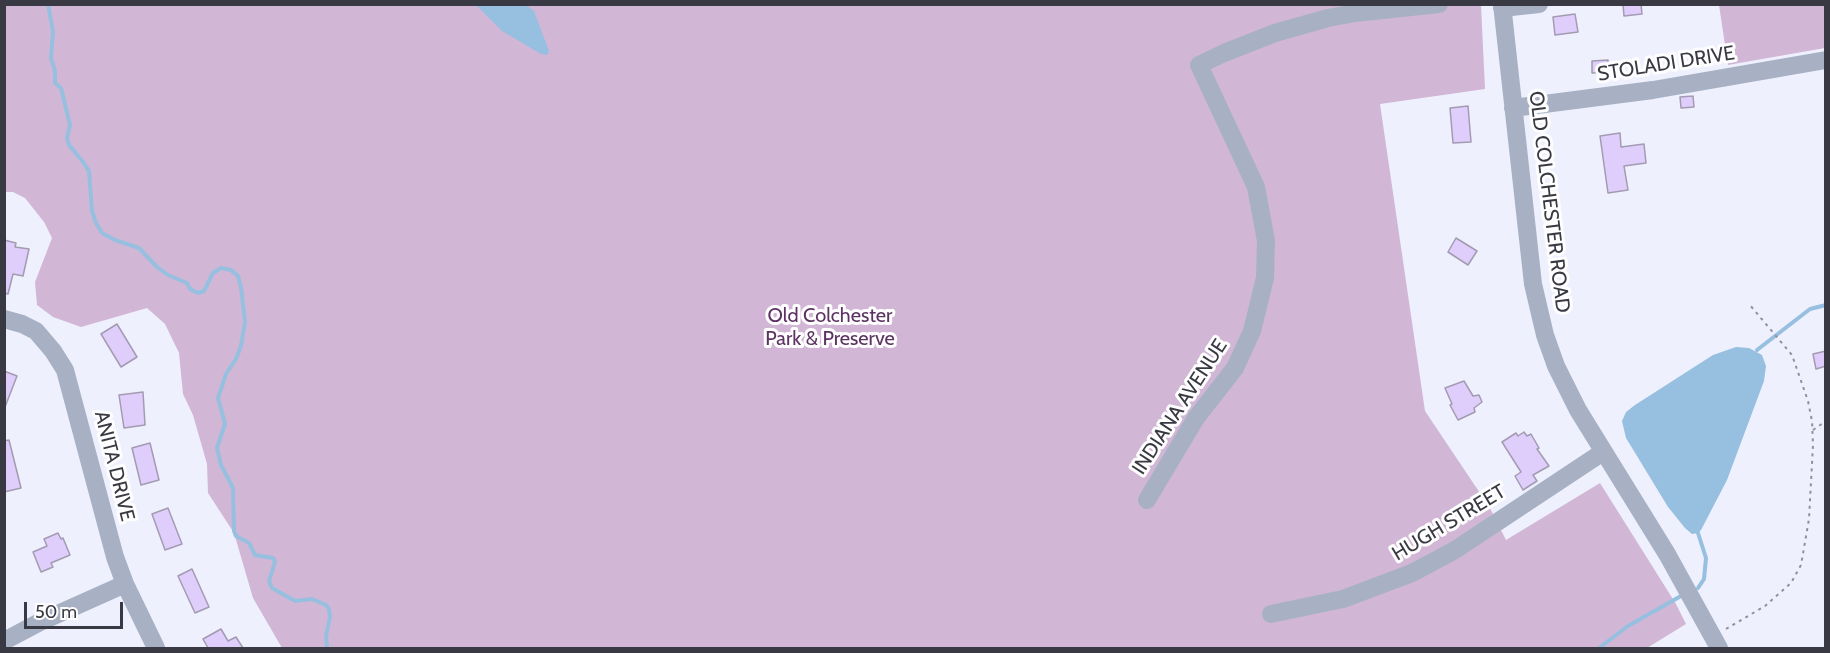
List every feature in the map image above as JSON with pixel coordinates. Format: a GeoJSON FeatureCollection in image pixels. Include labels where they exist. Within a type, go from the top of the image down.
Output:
{"type":"FeatureCollection","features":[{"type":"Feature","properties":{"kind":"street","name":"INDIANA AVENUE"},"geometry":{"type":"LineString","coordinates":[[1147,500],[1184,436],[1235,368],[1258,314],[1265,278],[1266,241],[1256,187],[1199,65],[1275,33],[1328,18],[1439,4]]}},
{"type":"Feature","properties":{"kind":"street"},"geometry":{"type":"LineString","coordinates":[[1502,6],[1539,4]]}},
{"type":"Feature","properties":{"kind":"street","name":"OLD COLCHESTER ROAD"},"geometry":{"type":"LineString","coordinates":[[1502,6],[1533,284],[1540,317],[1556,366],[1603,452],[1666,554],[1716,642]]}},
{"type":"Feature","properties":{"kind":"street","name":"STOLADI DRIVE"},"geometry":{"type":"LineString","coordinates":[[1513,108],[1653,90],[1826,60]]}},
{"type":"Feature","properties":{"kind":"street","name":"ANITA DRIVE"},"geometry":{"type":"LineString","coordinates":[[4,319],[36,331],[65,370],[106,528],[125,584],[156,648]]}},
{"type":"Feature","properties":{"kind":"street","name":"HUGH STREET"},"geometry":{"type":"LineString","coordinates":[[1271,614],[1343,599],[1419,570],[1475,537],[1603,452]]}},
{"type":"Feature","properties":{"kind":"street"},"geometry":{"type":"LineString","coordinates":[[4,641],[40,622],[125,584]]}},
{"type":"Feature","properties":{"kind":"path"},"geometry":{"type":"LineString","coordinates":[[1716,642],[1783,592],[1799,570],[1809,519],[1813,431],[1808,400],[1795,361],[1788,349],[1749,304]]}},
{"type":"Feature","properties":{"kind":"path"},"geometry":{"type":"LineString","coordinates":[[1813,431],[1826,421]]}},
{"type":"Feature","properties":{"kind":"green space","name":"Old Colchester Park & Preserve"},"geometry":{"type":"Polygon","coordinates":[[[5,5],[1481,5],[1485,89],[1380,104],[1425,411],[1490,508],[1506,540],[1600,483],[1676,604],[1686,624],[1647,648],[282,648],[253,598],[234,533],[208,493],[207,464],[193,415],[183,394],[179,353],[165,324],[147,308],[81,327],[53,317],[37,305],[35,282],[52,238],[44,222],[25,198],[13,192],[5,192],[5,5]]]}},
{"type":"Feature","properties":{"kind":"green space"},"geometry":{"type":"Polygon","coordinates":[[[1719,5],[1825,5],[1825,48],[1728,65],[1719,5]]]}},
{"type":"Feature","properties":{"kind":"water"},"geometry":{"type":"Polygon","coordinates":[[[476,5],[526,5],[534,11],[549,51],[547,55],[541,54],[502,31],[476,5]]]}},
{"type":"Feature","properties":{"kind":"water"},"geometry":{"type":"Polygon","coordinates":[[[1736,347],[1749,348],[1762,355],[1766,366],[1764,381],[1727,480],[1701,530],[1692,534],[1668,507],[1626,438],[1622,421],[1626,412],[1635,405],[1713,355],[1736,347]]]}},
{"type":"Feature","properties":{"kind":"building"},"geometry":{"type":"Polygon","coordinates":[[[1623,4],[1641,4],[1642,14],[1624,16],[1623,4]]]}},
{"type":"Feature","properties":{"kind":"building"},"geometry":{"type":"Polygon","coordinates":[[[1575,14],[1578,32],[1555,35],[1553,17],[1575,14]]]}},
{"type":"Feature","properties":{"kind":"building"},"geometry":{"type":"Polygon","coordinates":[[[1608,60],[1608,72],[1592,73],[1592,61],[1608,60]]]}},
{"type":"Feature","properties":{"kind":"building"},"geometry":{"type":"Polygon","coordinates":[[[1693,96],[1694,107],[1681,108],[1680,97],[1693,96]]]}},
{"type":"Feature","properties":{"kind":"building"},"geometry":{"type":"Polygon","coordinates":[[[1468,106],[1471,142],[1453,143],[1450,108],[1468,106]]]}},
{"type":"Feature","properties":{"kind":"building"},"geometry":{"type":"Polygon","coordinates":[[[1620,133],[1621,147],[1644,144],[1646,163],[1624,166],[1628,190],[1608,193],[1600,136],[1620,133]]]}},
{"type":"Feature","properties":{"kind":"building"},"geometry":{"type":"Polygon","coordinates":[[[1456,238],[1477,251],[1468,265],[1448,252],[1456,238]]]}},
{"type":"Feature","properties":{"kind":"building"},"geometry":{"type":"Polygon","coordinates":[[[4,240],[16,243],[15,247],[29,249],[23,276],[13,274],[8,294],[4,293],[4,240]]]}},
{"type":"Feature","properties":{"kind":"building"},"geometry":{"type":"Polygon","coordinates":[[[117,324],[137,357],[121,367],[101,334],[117,324]]]}},
{"type":"Feature","properties":{"kind":"building"},"geometry":{"type":"Polygon","coordinates":[[[1826,351],[1826,366],[1816,369],[1813,354],[1826,351]]]}},
{"type":"Feature","properties":{"kind":"building"},"geometry":{"type":"Polygon","coordinates":[[[4,371],[17,376],[5,407],[4,407],[4,371]]]}},
{"type":"Feature","properties":{"kind":"building"},"geometry":{"type":"Polygon","coordinates":[[[1464,381],[1473,396],[1479,395],[1482,402],[1474,408],[1475,412],[1458,420],[1445,388],[1464,381]]]}},
{"type":"Feature","properties":{"kind":"building"},"geometry":{"type":"Polygon","coordinates":[[[143,392],[145,425],[124,428],[119,395],[143,392]]]}},
{"type":"Feature","properties":{"kind":"building"},"geometry":{"type":"Polygon","coordinates":[[[1524,432],[1527,436],[1531,434],[1539,448],[1537,449],[1549,466],[1533,475],[1537,481],[1523,490],[1515,476],[1521,472],[1502,442],[1516,433],[1518,436],[1524,432]]]}},
{"type":"Feature","properties":{"kind":"building"},"geometry":{"type":"Polygon","coordinates":[[[9,440],[21,488],[4,492],[4,441],[9,440]]]}},
{"type":"Feature","properties":{"kind":"building"},"geometry":{"type":"Polygon","coordinates":[[[150,443],[159,480],[141,485],[132,448],[150,443]]]}},
{"type":"Feature","properties":{"kind":"building"},"geometry":{"type":"Polygon","coordinates":[[[168,508],[182,544],[165,550],[152,514],[168,508]]]}},
{"type":"Feature","properties":{"kind":"building"},"geometry":{"type":"Polygon","coordinates":[[[58,533],[61,539],[63,538],[70,555],[51,563],[53,567],[41,572],[33,552],[47,546],[44,539],[58,533]]]}},
{"type":"Feature","properties":{"kind":"building"},"geometry":{"type":"Polygon","coordinates":[[[192,569],[209,607],[195,613],[178,576],[192,569]]]}},
{"type":"Feature","properties":{"kind":"building"},"geometry":{"type":"Polygon","coordinates":[[[221,629],[228,641],[236,637],[243,648],[208,648],[203,639],[221,629]]]}},
{"type":"Feature","properties":{"kind":"waterway"},"geometry":{"type":"LineString","coordinates":[[48,4],[53,32],[51,58],[55,71],[55,83],[61,88],[70,125],[67,138],[69,145],[89,171],[92,211],[102,233],[139,248],[157,267],[168,275],[187,283],[190,289],[198,293],[204,291],[213,273],[221,268],[231,270],[238,276],[245,322],[241,346],[226,374],[218,398],[225,424],[217,448],[221,465],[233,488],[234,531],[236,536],[249,543],[255,555],[273,558],[275,562],[269,581],[272,588],[295,601],[312,599],[326,605],[330,617],[326,636],[327,648]]}},
{"type":"Feature","properties":{"kind":"waterway"},"geometry":{"type":"LineString","coordinates":[[1757,350],[1810,309],[1826,305]]}},
{"type":"Feature","properties":{"kind":"waterway"},"geometry":{"type":"LineString","coordinates":[[1698,533],[1706,558],[1704,579],[1698,588]]}},
{"type":"Feature","properties":{"kind":"waterway"},"geometry":{"type":"LineString","coordinates":[[1599,648],[1628,626],[1681,596]]}}]}
